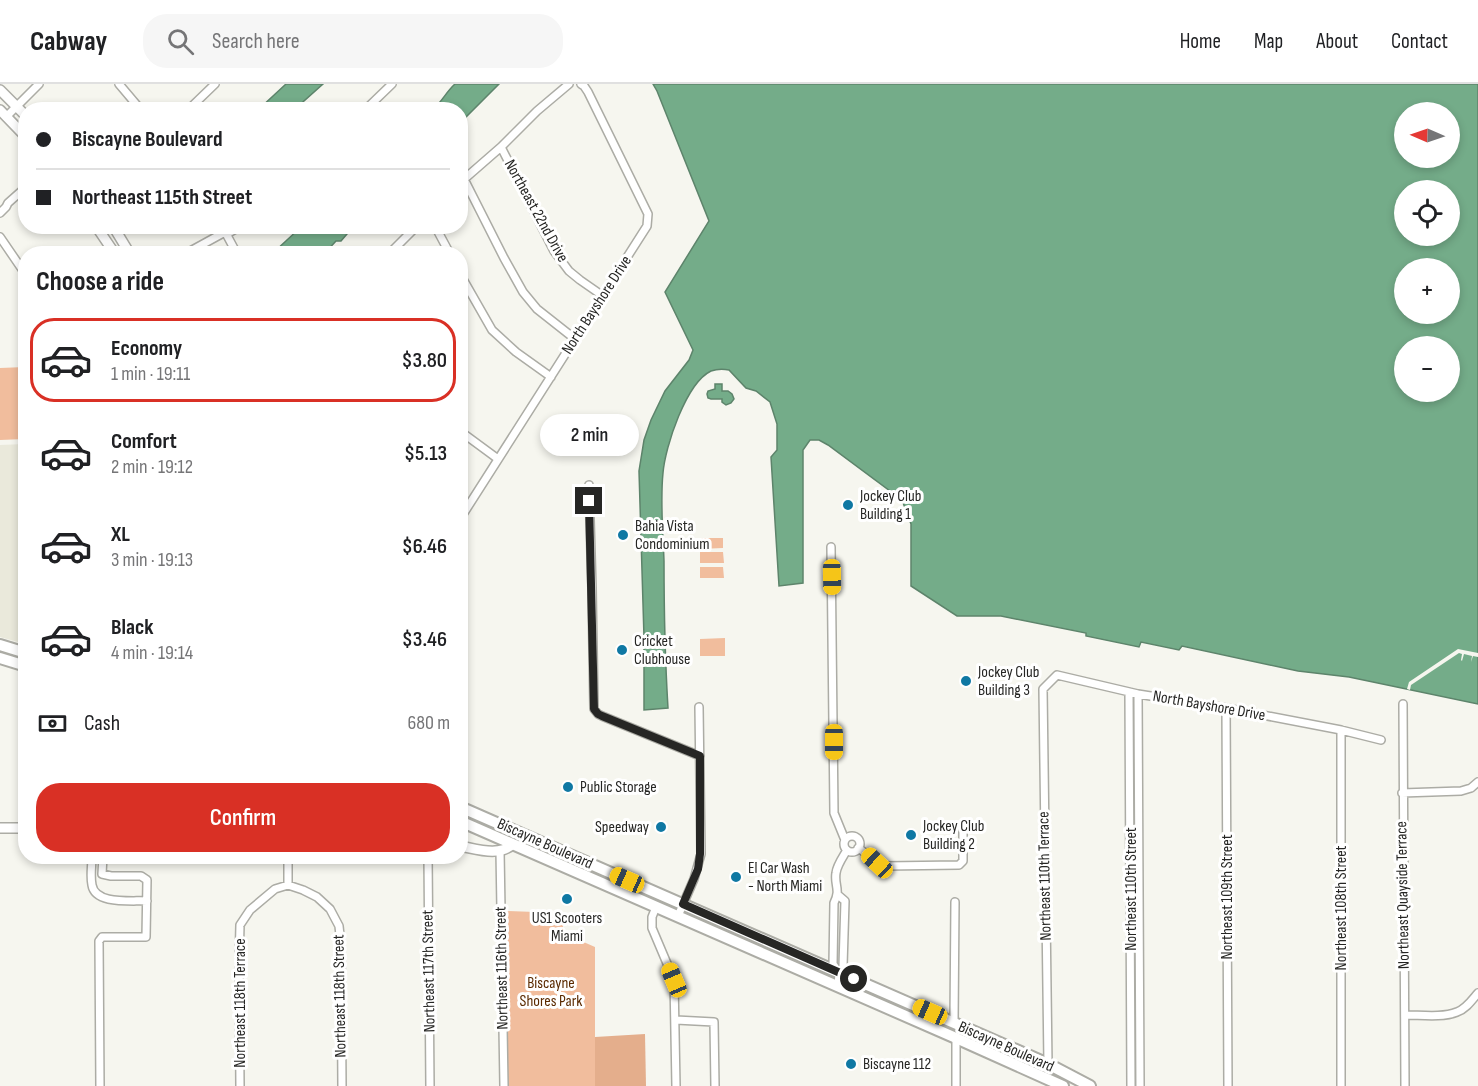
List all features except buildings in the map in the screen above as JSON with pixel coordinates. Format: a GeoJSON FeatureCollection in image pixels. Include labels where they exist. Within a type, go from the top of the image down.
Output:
{"type":"FeatureCollection","features":[{"type":"Feature","properties":{"kind":"main road"},"geometry":{"type":"LineString","coordinates":[[0,645],[18,651]]}},
{"type":"Feature","properties":{"kind":"main road"},"geometry":{"type":"LineString","coordinates":[[0,658],[18,664]]}},
{"type":"Feature","properties":{"kind":"main road","name":"Biscayne Boulevard"},"geometry":{"type":"LineString","coordinates":[[468,810],[1048,1064],[1090,1086]]}},
{"type":"Feature","properties":{"kind":"main road","name":"Biscayne Boulevard"},"geometry":{"type":"LineString","coordinates":[[468,825],[956,1038],[1050,1083],[1063,1086]]}},
{"type":"Feature","properties":{"kind":"main road"},"geometry":{"type":"LineString","coordinates":[[513,844],[520,839],[532,838]]}},
{"type":"Feature","properties":{"kind":"street"},"geometry":{"type":"LineString","coordinates":[[21,102],[38,84]]}},
{"type":"Feature","properties":{"kind":"street"},"geometry":{"type":"LineString","coordinates":[[119,84],[134,102]]}},
{"type":"Feature","properties":{"kind":"street"},"geometry":{"type":"LineString","coordinates":[[196,102],[215,84]]}},
{"type":"Feature","properties":{"kind":"street"},"geometry":{"type":"LineString","coordinates":[[373,102],[392,84]]}},
{"type":"Feature","properties":{"kind":"street"},"geometry":{"type":"LineString","coordinates":[[468,176],[569,84]]}},
{"type":"Feature","properties":{"kind":"street","name":"North Bayshore Drive"},"geometry":{"type":"LineString","coordinates":[[468,506],[647,226],[648,214],[588,92],[581,84]]}},
{"type":"Feature","properties":{"kind":"street"},"geometry":{"type":"LineString","coordinates":[[0,90],[17,106],[3,114],[18,129]]}},
{"type":"Feature","properties":{"kind":"street","name":"Northeast 22nd Drive"},"geometry":{"type":"LineString","coordinates":[[501,147],[554,251],[569,271],[603,296]]}},
{"type":"Feature","properties":{"kind":"street"},"geometry":{"type":"LineString","coordinates":[[468,192],[523,292],[537,309],[575,339]]}},
{"type":"Feature","properties":{"kind":"street"},"geometry":{"type":"LineString","coordinates":[[0,213],[18,195]]}},
{"type":"Feature","properties":{"kind":"street"},"geometry":{"type":"LineString","coordinates":[[0,206],[8,203]]}},
{"type":"Feature","properties":{"kind":"street"},"geometry":{"type":"LineString","coordinates":[[199,246],[220,234]]}},
{"type":"Feature","properties":{"kind":"street"},"geometry":{"type":"LineString","coordinates":[[397,246],[409,234]]}},
{"type":"Feature","properties":{"kind":"street"},"geometry":{"type":"LineString","coordinates":[[0,237],[5,244],[3,246],[18,265]]}},
{"type":"Feature","properties":{"kind":"street"},"geometry":{"type":"LineString","coordinates":[[468,288],[492,330],[516,352],[551,377]]}},
{"type":"Feature","properties":{"kind":"street"},"geometry":{"type":"LineString","coordinates":[[468,437],[498,459]]}},
{"type":"Feature","properties":{"kind":"street"},"geometry":{"type":"LineString","coordinates":[[589,485],[594,709],[602,716],[700,756]]}},
{"type":"Feature","properties":{"kind":"street"},"geometry":{"type":"LineString","coordinates":[[831,547],[834,813],[847,850]]}},
{"type":"Feature","properties":{"kind":"street","name":"North Bayshore Drive"},"geometry":{"type":"LineString","coordinates":[[1043,689],[1057,675],[1138,694],[1226,708],[1381,740]]}},
{"type":"Feature","properties":{"kind":"street","name":"Northeast 110th Terrace"},"geometry":{"type":"LineString","coordinates":[[1043,689],[1048,1064]]}},
{"type":"Feature","properties":{"kind":"street","name":"Northeast 110th Street"},"geometry":{"type":"LineString","coordinates":[[1129,692],[1131,1086]]}},
{"type":"Feature","properties":{"kind":"street","name":"Northeast 110th Street"},"geometry":{"type":"LineString","coordinates":[[1138,694],[1140,1086]]}},
{"type":"Feature","properties":{"kind":"street","name":"Northeast Quayside Terrace"},"geometry":{"type":"LineString","coordinates":[[1402,704],[1405,1086]]}},
{"type":"Feature","properties":{"kind":"street"},"geometry":{"type":"LineString","coordinates":[[678,916],[698,869],[700,854],[699,706]]}},
{"type":"Feature","properties":{"kind":"street","name":"Northeast 109th Street"},"geometry":{"type":"LineString","coordinates":[[1226,708],[1228,1086]]}},
{"type":"Feature","properties":{"kind":"street","name":"Northeast 108th Street"},"geometry":{"type":"LineString","coordinates":[[1341,730],[1341,1086]]}},
{"type":"Feature","properties":{"kind":"street"},"geometry":{"type":"LineString","coordinates":[[1402,793],[1461,791],[1471,788],[1478,782]]}},
{"type":"Feature","properties":{"kind":"street"},"geometry":{"type":"LineString","coordinates":[[0,828],[18,828]]}},
{"type":"Feature","properties":{"kind":"street"},"geometry":{"type":"LineString","coordinates":[[858,848],[877,863],[886,866],[959,865],[963,861],[963,830]]}},
{"type":"Feature","properties":{"kind":"street"},"geometry":{"type":"LineString","coordinates":[[845,840],[848,837],[856,837],[859,841],[858,848]]}},
{"type":"Feature","properties":{"kind":"street"},"geometry":{"type":"LineString","coordinates":[[468,848],[500,851],[506,850],[513,844]]}},
{"type":"Feature","properties":{"kind":"street"},"geometry":{"type":"LineString","coordinates":[[847,850],[854,851],[858,848]]}},
{"type":"Feature","properties":{"kind":"street"},"geometry":{"type":"LineString","coordinates":[[839,973],[833,964],[834,903],[838,895],[836,874],[838,864],[847,850]]}},
{"type":"Feature","properties":{"kind":"street","name":"Northeast 116th Street"},"geometry":{"type":"LineString","coordinates":[[500,851],[504,1086]]}},
{"type":"Feature","properties":{"kind":"street"},"geometry":{"type":"LineString","coordinates":[[288,864],[288,885]]}},
{"type":"Feature","properties":{"kind":"street","name":"Northeast 117th Street"},"geometry":{"type":"LineString","coordinates":[[428,864],[430,1086]]}},
{"type":"Feature","properties":{"kind":"street"},"geometry":{"type":"LineString","coordinates":[[100,1086],[99,941],[102,938],[146,937],[147,901],[147,880],[141,876],[102,874],[102,866],[92,866],[92,885],[101,897],[147,901]]}},
{"type":"Feature","properties":{"kind":"street","name":"Northeast 118th Street"},"geometry":{"type":"LineString","coordinates":[[288,885],[317,897],[330,909],[339,926],[342,1086]]}},
{"type":"Feature","properties":{"kind":"street","name":"Northeast 118th Terrace"},"geometry":{"type":"LineString","coordinates":[[240,1086],[238,963],[240,925],[250,910],[275,889],[288,885]]}},
{"type":"Feature","properties":{"kind":"street"},"geometry":{"type":"LineString","coordinates":[[838,895],[844,901],[843,966],[839,973],[838,986]]}},
{"type":"Feature","properties":{"kind":"street"},"geometry":{"type":"LineString","coordinates":[[954,1023],[955,902]]}},
{"type":"Feature","properties":{"kind":"street"},"geometry":{"type":"LineString","coordinates":[[656,907],[652,916],[652,928],[674,980],[676,1086]]}},
{"type":"Feature","properties":{"kind":"street"},"geometry":{"type":"LineString","coordinates":[[834,919],[844,920]]}},
{"type":"Feature","properties":{"kind":"street"},"geometry":{"type":"LineString","coordinates":[[1405,1015],[1437,1015],[1458,1012],[1478,993]]}},
{"type":"Feature","properties":{"kind":"street"},"geometry":{"type":"LineString","coordinates":[[675,1020],[714,1022],[715,1086]]}},
{"type":"Feature","properties":{"kind":"street"},"geometry":{"type":"LineString","coordinates":[[956,1038],[956,1086]]}},
{"type":"Feature","properties":{"kind":"shaded area"},"geometry":{"type":"Polygon","coordinates":[[[286,84],[323,84],[303,102],[267,102],[286,84]]]}},
{"type":"Feature","properties":{"kind":"shaded area"},"geometry":{"type":"Polygon","coordinates":[[[455,84],[499,84],[468,115],[468,102],[440,102],[455,84]]]}},
{"type":"Feature","properties":{"kind":"shaded area"},"geometry":{"type":"Polygon","coordinates":[[[653,84],[1478,84],[1478,704],[1349,677],[1298,671],[1182,646],[1179,650],[1141,642],[1139,647],[1086,636],[1086,633],[1001,616],[957,616],[911,586],[911,524],[902,500],[819,440],[810,440],[803,450],[803,583],[779,586],[771,457],[777,450],[777,424],[770,402],[756,391],[746,388],[729,370],[722,369],[711,371],[693,388],[678,417],[668,448],[662,484],[662,506],[668,708],[644,710],[639,471],[644,440],[651,420],[665,391],[689,360],[693,350],[665,292],[709,221],[653,84]]]}},
{"type":"Feature","properties":{"kind":"shaded area"},"geometry":{"type":"Polygon","coordinates":[[[293,234],[347,234],[341,241],[336,241],[331,246],[281,246],[293,234]]]}},
{"type":"Feature","properties":{"kind":"shaded area"},"geometry":{"type":"Polygon","coordinates":[[[715,384],[722,384],[722,391],[732,394],[734,399],[731,403],[726,405],[722,399],[708,398],[708,391],[715,389],[715,384]]]}},
{"type":"Feature","properties":{"kind":"shaded area"},"geometry":{"type":"Polygon","coordinates":[[[18,444],[18,642],[0,637],[0,445],[18,444]]]}},
{"type":"Feature","properties":{"kind":"shaded area"},"geometry":{"type":"Polygon","coordinates":[[[645,1034],[646,1086],[595,1086],[595,1037],[645,1034]]]}},
{"type":"Feature","properties":{"kind":"green space"},"geometry":{"type":"Polygon","coordinates":[[[18,367],[18,439],[0,440],[0,368],[18,367]]]}},
{"type":"Feature","properties":{"kind":"green space"},"geometry":{"type":"Polygon","coordinates":[[[700,538],[723,538],[723,548],[700,549],[700,538]]]}},
{"type":"Feature","properties":{"kind":"green space"},"geometry":{"type":"Polygon","coordinates":[[[700,552],[723,552],[724,563],[700,563],[700,552]]]}},
{"type":"Feature","properties":{"kind":"green space"},"geometry":{"type":"Polygon","coordinates":[[[700,567],[723,567],[724,578],[700,578],[700,567]]]}},
{"type":"Feature","properties":{"kind":"green space"},"geometry":{"type":"Polygon","coordinates":[[[725,638],[725,656],[700,656],[700,639],[725,638]]]}},
{"type":"Feature","properties":{"kind":"green space","name":"Biscayne Shores Park"},"geometry":{"type":"Polygon","coordinates":[[[505,911],[563,913],[563,933],[595,947],[595,1086],[508,1086],[505,911]]]}},
{"type":"Feature","properties":{"kind":"pier"},"geometry":{"type":"Polygon","coordinates":[[[1458,649],[1478,653],[1478,657],[1473,656],[1471,662],[1472,656],[1464,654],[1462,661],[1462,654],[1459,653],[1411,685],[1410,690],[1407,689],[1409,682],[1458,649]]]}},
{"type":"Feature","properties":{"kind":"place","name":"Jockey Club Building 1"},"geometry":{"type":"Point","coordinates":[848,505]}},
{"type":"Feature","properties":{"kind":"place","name":"Bahia Vista Condominium"},"geometry":{"type":"Point","coordinates":[623,535]}},
{"type":"Feature","properties":{"kind":"place","name":"Cricket Clubhouse"},"geometry":{"type":"Point","coordinates":[622,650]}},
{"type":"Feature","properties":{"kind":"place","name":"Jockey Club Building 3"},"geometry":{"type":"Point","coordinates":[966,681]}},
{"type":"Feature","properties":{"kind":"place","name":"Public Storage"},"geometry":{"type":"Point","coordinates":[568,787]}},
{"type":"Feature","properties":{"kind":"place","name":"Speedway"},"geometry":{"type":"Point","coordinates":[661,827]}},
{"type":"Feature","properties":{"kind":"place","name":"Jockey Club Building 2"},"geometry":{"type":"Point","coordinates":[911,835]}},
{"type":"Feature","properties":{"kind":"place","name":"El Car Wash - North Miami"},"geometry":{"type":"Point","coordinates":[736,877]}},
{"type":"Feature","properties":{"kind":"place","name":"US1 Scooters Miami"},"geometry":{"type":"Point","coordinates":[567,899]}},
{"type":"Feature","properties":{"kind":"place","name":"Biscayne 112"},"geometry":{"type":"Point","coordinates":[851,1064]}},
{"type":"Feature","properties":{"kind":"route"},"geometry":{"type":"LineString","coordinates":[[589,501],[594,709],[602,716],[700,756],[701,846],[698,869],[683,904],[854,979]]}}]}
